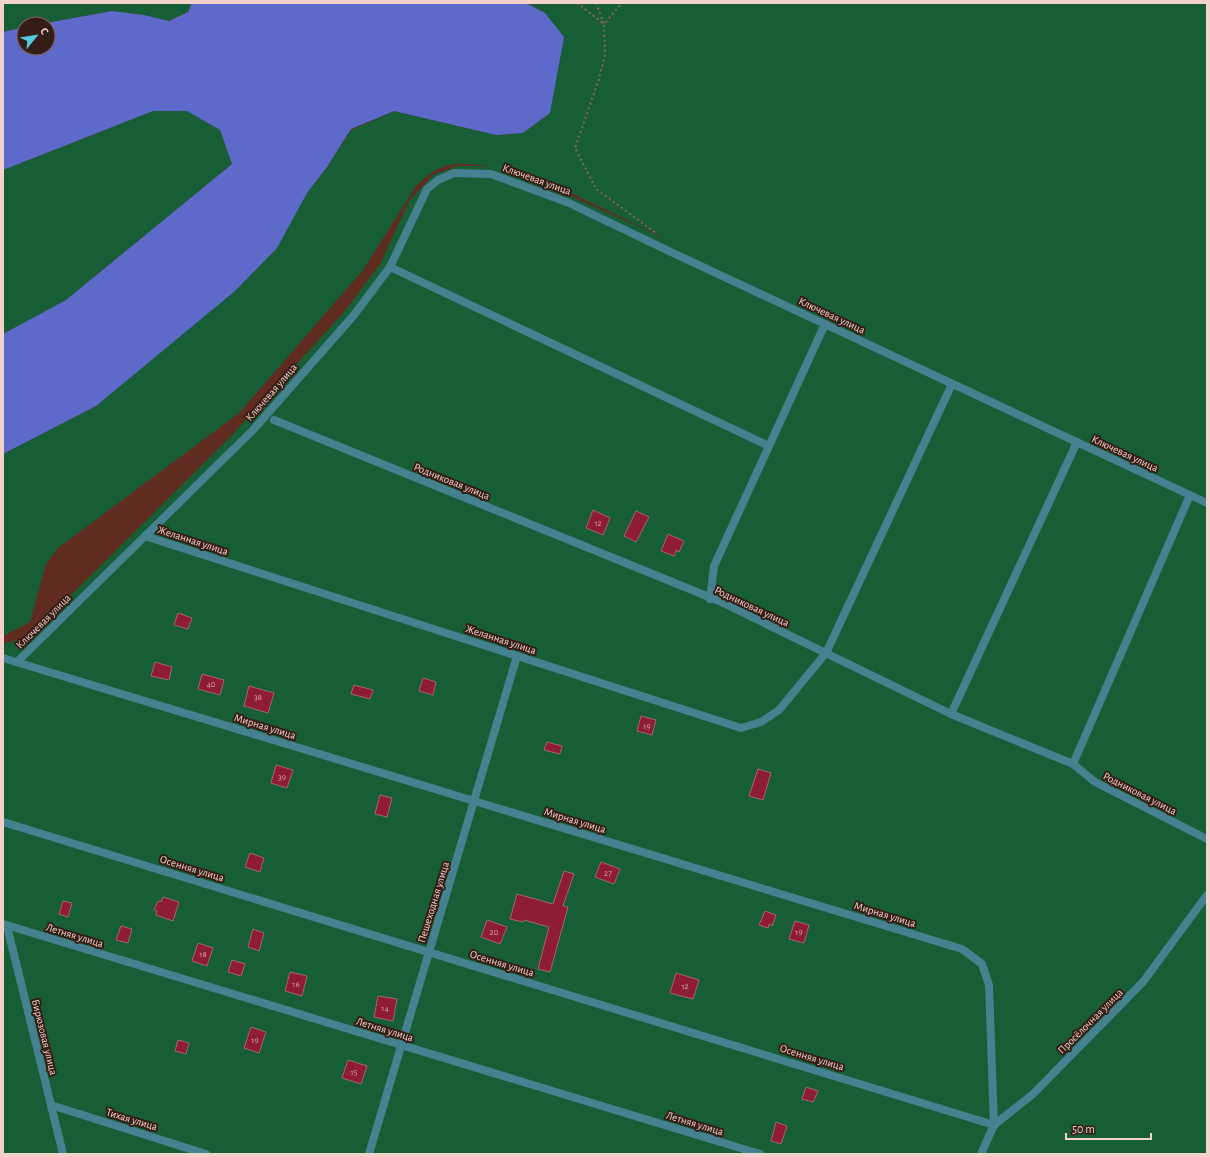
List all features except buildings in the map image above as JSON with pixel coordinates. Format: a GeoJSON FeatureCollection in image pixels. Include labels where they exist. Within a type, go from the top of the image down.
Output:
{"type":"FeatureCollection","features":[{"type":"Feature","properties":{"kind":"street","name":"Ключевая улица"},"geometry":{"type":"LineString","coordinates":[[17,662],[253,430],[354,315],[390,267],[427,189],[438,180],[454,173],[491,174],[569,203],[1207,503]]}},
{"type":"Feature","properties":{"kind":"street"},"geometry":{"type":"LineString","coordinates":[[390,267],[769,446]]}},
{"type":"Feature","properties":{"kind":"street"},"geometry":{"type":"LineString","coordinates":[[710,599],[714,566],[825,324]]}},
{"type":"Feature","properties":{"kind":"street","name":"Желанная улица"},"geometry":{"type":"LineString","coordinates":[[145,536],[741,728],[761,722],[779,710],[826,653],[952,384]]}},
{"type":"Feature","properties":{"kind":"street","name":"Родниковая улица"},"geometry":{"type":"LineString","coordinates":[[274,420],[710,599],[719,601],[951,714],[1073,764],[1095,782],[1207,839]]}},
{"type":"Feature","properties":{"kind":"street"},"geometry":{"type":"LineString","coordinates":[[951,714],[1077,442]]}},
{"type":"Feature","properties":{"kind":"street"},"geometry":{"type":"LineString","coordinates":[[1073,764],[1190,495]]}},
{"type":"Feature","properties":{"kind":"street","name":"Пешеходная улица"},"geometry":{"type":"LineString","coordinates":[[369,1154],[517,656]]}},
{"type":"Feature","properties":{"kind":"street","name":"Мирная улица"},"geometry":{"type":"LineString","coordinates":[[3,658],[962,949],[982,964],[989,985],[994,1125]]}},
{"type":"Feature","properties":{"kind":"street","name":"Осенняя улица"},"geometry":{"type":"LineString","coordinates":[[3,822],[994,1125]]}},
{"type":"Feature","properties":{"kind":"street","name":"Просёлочная улица"},"geometry":{"type":"LineString","coordinates":[[981,1154],[994,1125],[1033,1094],[1143,982],[1207,895]]}},
{"type":"Feature","properties":{"kind":"street","name":"Летняя улица"},"geometry":{"type":"LineString","coordinates":[[5,925],[760,1154]]}},
{"type":"Feature","properties":{"kind":"street","name":"Бирюзовая улица"},"geometry":{"type":"LineString","coordinates":[[5,925],[63,1154]]}},
{"type":"Feature","properties":{"kind":"street","name":"Тихая улица"},"geometry":{"type":"LineString","coordinates":[[51,1105],[206,1154]]}},
{"type":"Feature","properties":{"kind":"path"},"geometry":{"type":"LineString","coordinates":[[577,3],[604,24]]}},
{"type":"Feature","properties":{"kind":"path"},"geometry":{"type":"LineString","coordinates":[[596,3],[604,24],[605,54],[599,79],[575,148],[596,189],[657,234]]}},
{"type":"Feature","properties":{"kind":"path"},"geometry":{"type":"LineString","coordinates":[[604,24],[622,3]]}},
{"type":"Feature","properties":{"kind":"green space"},"geometry":{"type":"Polygon","coordinates":[[[3,3],[190,3],[191,5],[188,12],[168,21],[144,15],[112,11],[56,21],[56,16],[16,16],[16,29],[3,32],[3,3]]]}},
{"type":"Feature","properties":{"kind":"green space"},"geometry":{"type":"Polygon","coordinates":[[[526,3],[1207,3],[1207,1154],[3,1154],[3,644],[30,636],[231,436],[344,312],[380,264],[409,201],[433,175],[457,166],[490,166],[458,164],[442,167],[434,171],[416,186],[363,270],[239,413],[58,548],[46,564],[30,622],[3,636],[3,454],[96,406],[307,193],[327,167],[351,130],[394,111],[496,135],[523,133],[550,113],[545,13],[526,3]],[[537,181],[675,243],[573,194],[537,181]]]}},
{"type":"Feature","properties":{"kind":"green space"},"geometry":{"type":"Polygon","coordinates":[[[153,111],[187,111],[220,130],[232,164],[66,300],[3,334],[3,170],[153,111]]]}},
{"type":"Feature","properties":{"kind":"water"},"geometry":{"type":"Polygon","coordinates":[[[190,3],[526,3],[545,13],[564,37],[550,113],[523,133],[496,135],[394,111],[351,129],[327,167],[307,193],[277,248],[235,291],[96,406],[3,454],[3,334],[66,300],[232,164],[220,130],[187,111],[153,111],[3,170],[3,32],[16,29],[16,56],[56,56],[56,21],[112,11],[144,15],[169,21],[188,12],[191,5],[190,3]]]}}]}
